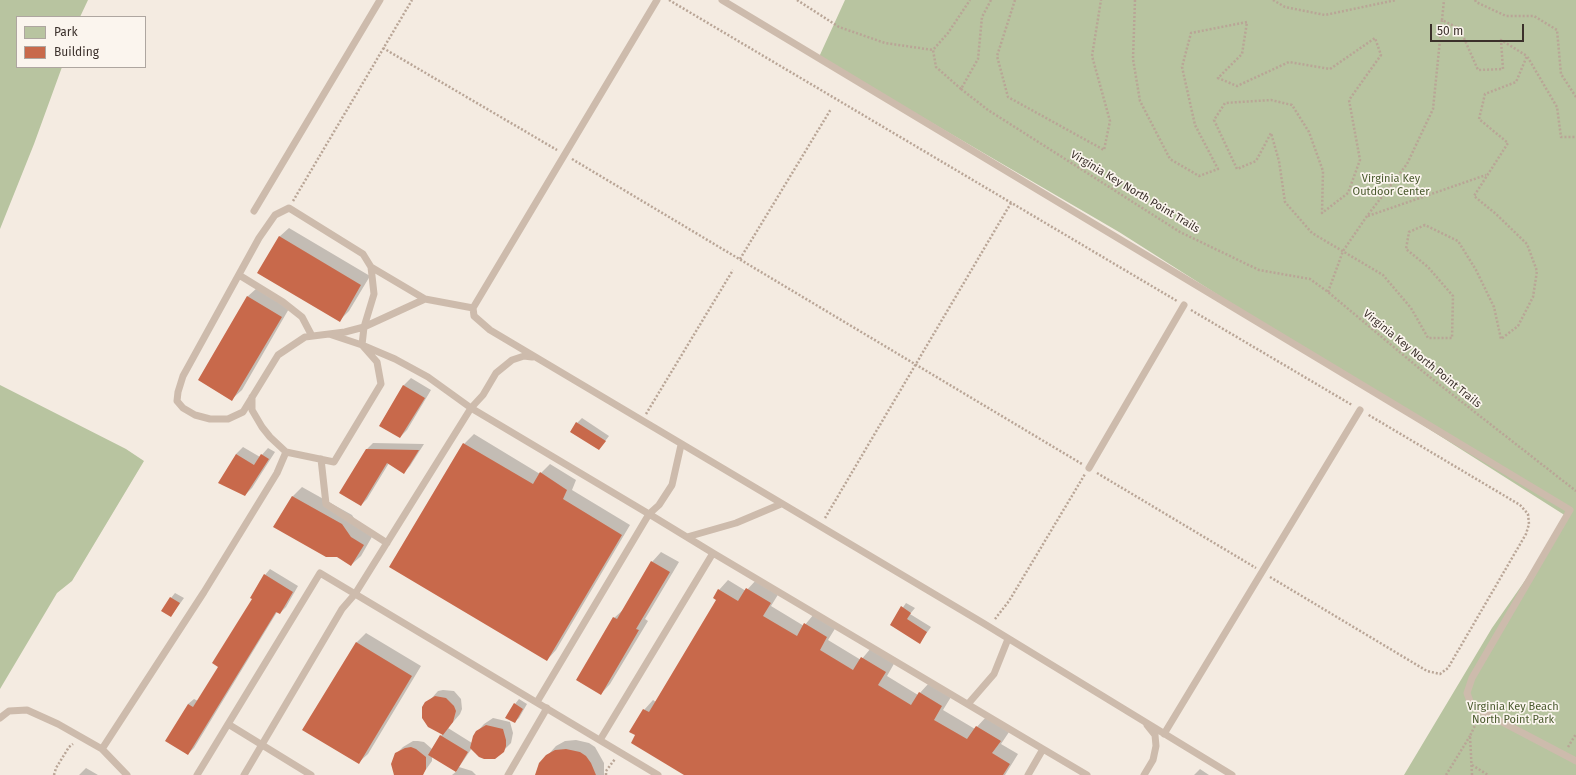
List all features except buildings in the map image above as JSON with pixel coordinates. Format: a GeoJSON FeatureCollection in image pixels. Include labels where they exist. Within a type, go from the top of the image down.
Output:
{"type":"FeatureCollection","features":[{"type":"Feature","properties":{"kind":"lane"},"geometry":{"type":"LineString","coordinates":[[254,211],[380,0]]}},
{"type":"Feature","properties":{"kind":"lane"},"geometry":{"type":"LineString","coordinates":[[657,0],[472,308],[474,316],[490,330],[536,358],[983,624],[1232,775]]}},
{"type":"Feature","properties":{"kind":"lane"},"geometry":{"type":"LineString","coordinates":[[722,0],[1570,510],[1472,678],[1467,693],[1471,704],[1481,711],[1576,761]]}},
{"type":"Feature","properties":{"kind":"lane"},"geometry":{"type":"LineString","coordinates":[[252,397],[252,410],[262,427],[270,438],[286,452],[334,462],[381,384],[377,362],[362,345],[364,327],[374,294],[371,267],[363,254],[289,208],[275,215],[259,238],[183,376],[177,401],[183,408],[195,415],[210,419],[228,419],[243,412],[252,397],[278,355],[305,336],[345,332],[364,327],[425,299]]}},
{"type":"Feature","properties":{"kind":"lane"},"geometry":{"type":"LineString","coordinates":[[371,267],[425,299],[472,308]]}},
{"type":"Feature","properties":{"kind":"lane"},"geometry":{"type":"LineString","coordinates":[[239,275],[283,302],[302,316],[312,336]]}},
{"type":"Feature","properties":{"kind":"lane"},"geometry":{"type":"LineString","coordinates":[[1089,468],[1184,305]]}},
{"type":"Feature","properties":{"kind":"lane"},"geometry":{"type":"LineString","coordinates":[[329,334],[362,345],[394,359],[428,377],[471,408],[1086,775]]}},
{"type":"Feature","properties":{"kind":"lane"},"geometry":{"type":"LineString","coordinates":[[244,775],[342,608],[355,594],[471,408],[482,395],[496,373],[512,360],[524,356],[536,358]]}},
{"type":"Feature","properties":{"kind":"lane"},"geometry":{"type":"LineString","coordinates":[[1164,734],[1360,410]]}},
{"type":"Feature","properties":{"kind":"lane"},"geometry":{"type":"LineString","coordinates":[[537,702],[649,514],[659,505],[672,485],[681,445]]}},
{"type":"Feature","properties":{"kind":"lane"},"geometry":{"type":"LineString","coordinates":[[102,749],[208,586],[277,473],[286,452]]}},
{"type":"Feature","properties":{"kind":"lane"},"geometry":{"type":"LineString","coordinates":[[321,459],[326,504],[387,543]]}},
{"type":"Feature","properties":{"kind":"lane"},"geometry":{"type":"LineString","coordinates":[[687,537],[736,522],[781,504]]}},
{"type":"Feature","properties":{"kind":"lane"},"geometry":{"type":"LineString","coordinates":[[600,740],[713,553]]}},
{"type":"Feature","properties":{"kind":"lane"},"geometry":{"type":"LineString","coordinates":[[197,775],[320,573],[658,775]]}},
{"type":"Feature","properties":{"kind":"lane"},"geometry":{"type":"LineString","coordinates":[[968,704],[994,674],[1008,639]]}},
{"type":"Feature","properties":{"kind":"lane"},"geometry":{"type":"LineString","coordinates":[[508,775],[547,708]]}},
{"type":"Feature","properties":{"kind":"lane"},"geometry":{"type":"LineString","coordinates":[[0,718],[9,711],[27,710],[58,724],[102,749],[127,775]]}},
{"type":"Feature","properties":{"kind":"lane"},"geometry":{"type":"LineString","coordinates":[[1143,720],[1155,735],[1156,746],[1153,760],[1144,775]]}},
{"type":"Feature","properties":{"kind":"lane"},"geometry":{"type":"LineString","coordinates":[[228,724],[311,775]]}},
{"type":"Feature","properties":{"kind":"lane"},"geometry":{"type":"LineString","coordinates":[[1028,775],[1043,749]]}},
{"type":"Feature","properties":{"kind":"path"},"geometry":{"type":"LineString","coordinates":[[289,208],[412,0]]}},
{"type":"Feature","properties":{"kind":"path"},"geometry":{"type":"LineString","coordinates":[[384,48],[916,364],[1427,671],[1440,674],[1448,668],[1526,534],[1529,524],[1528,514],[1520,505],[669,0]]}},
{"type":"Feature","properties":{"kind":"path"},"geometry":{"type":"LineString","coordinates":[[797,0],[839,27],[885,43],[933,50],[948,33],[970,0]]}},
{"type":"Feature","properties":{"kind":"path"},"geometry":{"type":"LineString","coordinates":[[961,89],[978,59],[982,17],[991,0]]}},
{"type":"Feature","properties":{"kind":"path"},"geometry":{"type":"LineString","coordinates":[[1016,0],[997,56],[1008,97],[1104,150],[1110,121],[1092,56],[1101,0]]}},
{"type":"Feature","properties":{"kind":"path","name":"Virginia Key North Point Trails"},"geometry":{"type":"LineString","coordinates":[[1135,0],[1132,59],[1140,101],[1170,159],[1199,176],[1218,169],[1195,125],[1182,67],[1191,33],[1247,22],[1242,54],[1218,78],[1237,86],[1289,62],[1330,69],[1375,38],[1381,55],[1349,100],[1360,160],[1348,193],[1322,213],[1323,171],[1309,132],[1292,105],[1271,100],[1225,102],[1214,120],[1237,169],[1256,161],[1271,132],[1279,161],[1285,202],[1312,233],[1383,275],[1411,308],[1428,338],[1452,338],[1453,296],[1428,267],[1406,249],[1409,232],[1425,225],[1458,241],[1476,270],[1494,307],[1501,339],[1518,326],[1533,297],[1537,271],[1527,244],[1496,214],[1474,196],[1486,175],[1508,143],[1479,119],[1485,94],[1516,82],[1527,56]]}},
{"type":"Feature","properties":{"kind":"path"},"geometry":{"type":"LineString","coordinates":[[1273,0],[1285,7],[1325,15],[1396,0]]}},
{"type":"Feature","properties":{"kind":"path"},"geometry":{"type":"LineString","coordinates":[[1328,292],[1343,251],[1367,216],[1407,164],[1433,109],[1444,0]]}},
{"type":"Feature","properties":{"kind":"path"},"geometry":{"type":"LineString","coordinates":[[1475,0],[1476,2],[1506,16],[1534,16],[1557,30],[1561,74],[1576,97]]}},
{"type":"Feature","properties":{"kind":"path"},"geometry":{"type":"LineString","coordinates":[[1442,20],[1460,29],[1478,70],[1502,69],[1501,40],[1527,56],[1557,107],[1561,138],[1576,137]]}},
{"type":"Feature","properties":{"kind":"path","name":"Virginia Key North Point Trails"},"geometry":{"type":"LineString","coordinates":[[933,50],[936,67],[988,110],[1180,232],[1258,270],[1310,278],[1426,374],[1576,491]]}},
{"type":"Feature","properties":{"kind":"path"},"geometry":{"type":"LineString","coordinates":[[740,259],[831,109]]}},
{"type":"Feature","properties":{"kind":"path"},"geometry":{"type":"LineString","coordinates":[[1367,216],[1486,175]]}},
{"type":"Feature","properties":{"kind":"path"},"geometry":{"type":"LineString","coordinates":[[819,527],[1011,203]]}},
{"type":"Feature","properties":{"kind":"path"},"geometry":{"type":"LineString","coordinates":[[642,421],[733,270]]}},
{"type":"Feature","properties":{"kind":"path"},"geometry":{"type":"LineString","coordinates":[[983,624],[996,619],[1009,601],[1089,468]]}},
{"type":"Feature","properties":{"kind":"path"},"geometry":{"type":"LineString","coordinates":[[1446,775],[1470,736],[1481,711]]}},
{"type":"Feature","properties":{"kind":"path"},"geometry":{"type":"LineString","coordinates":[[1563,754],[1576,734]]}},
{"type":"Feature","properties":{"kind":"path"},"geometry":{"type":"LineString","coordinates":[[1470,736],[1472,775]]}},
{"type":"Feature","properties":{"kind":"path"},"geometry":{"type":"LineString","coordinates":[[54,775],[56,768],[69,747],[82,738]]}},
{"type":"Feature","properties":{"kind":"path"},"geometry":{"type":"LineString","coordinates":[[606,775],[606,771],[619,752]]}},
{"type":"Feature","properties":{"kind":"path"},"geometry":{"type":"LineString","coordinates":[[1471,764],[1488,775]]}},
{"type":"Feature","properties":{"kind":"green space"},"geometry":{"type":"Polygon","coordinates":[[[0,0],[88,0],[80,16],[16,16],[16,68],[62,68],[34,144],[0,229],[0,0]]]}},
{"type":"Feature","properties":{"kind":"green space","name":"Virginia Key Outdoor Center"},"geometry":{"type":"Polygon","coordinates":[[[845,0],[1576,0],[1576,775],[1404,775],[1492,628],[1556,536],[1566,516],[1119,232],[819,57],[845,0]]]}},
{"type":"Feature","properties":{"kind":"green space"},"geometry":{"type":"Polygon","coordinates":[[[0,385],[126,449],[144,461],[72,581],[57,593],[0,689],[0,385]]]}},
{"type":"Feature","properties":{"kind":"park label","name":"Virginia Key Beach North Point Park"},"geometry":{"type":"Point","coordinates":[1513,713]}}]}
